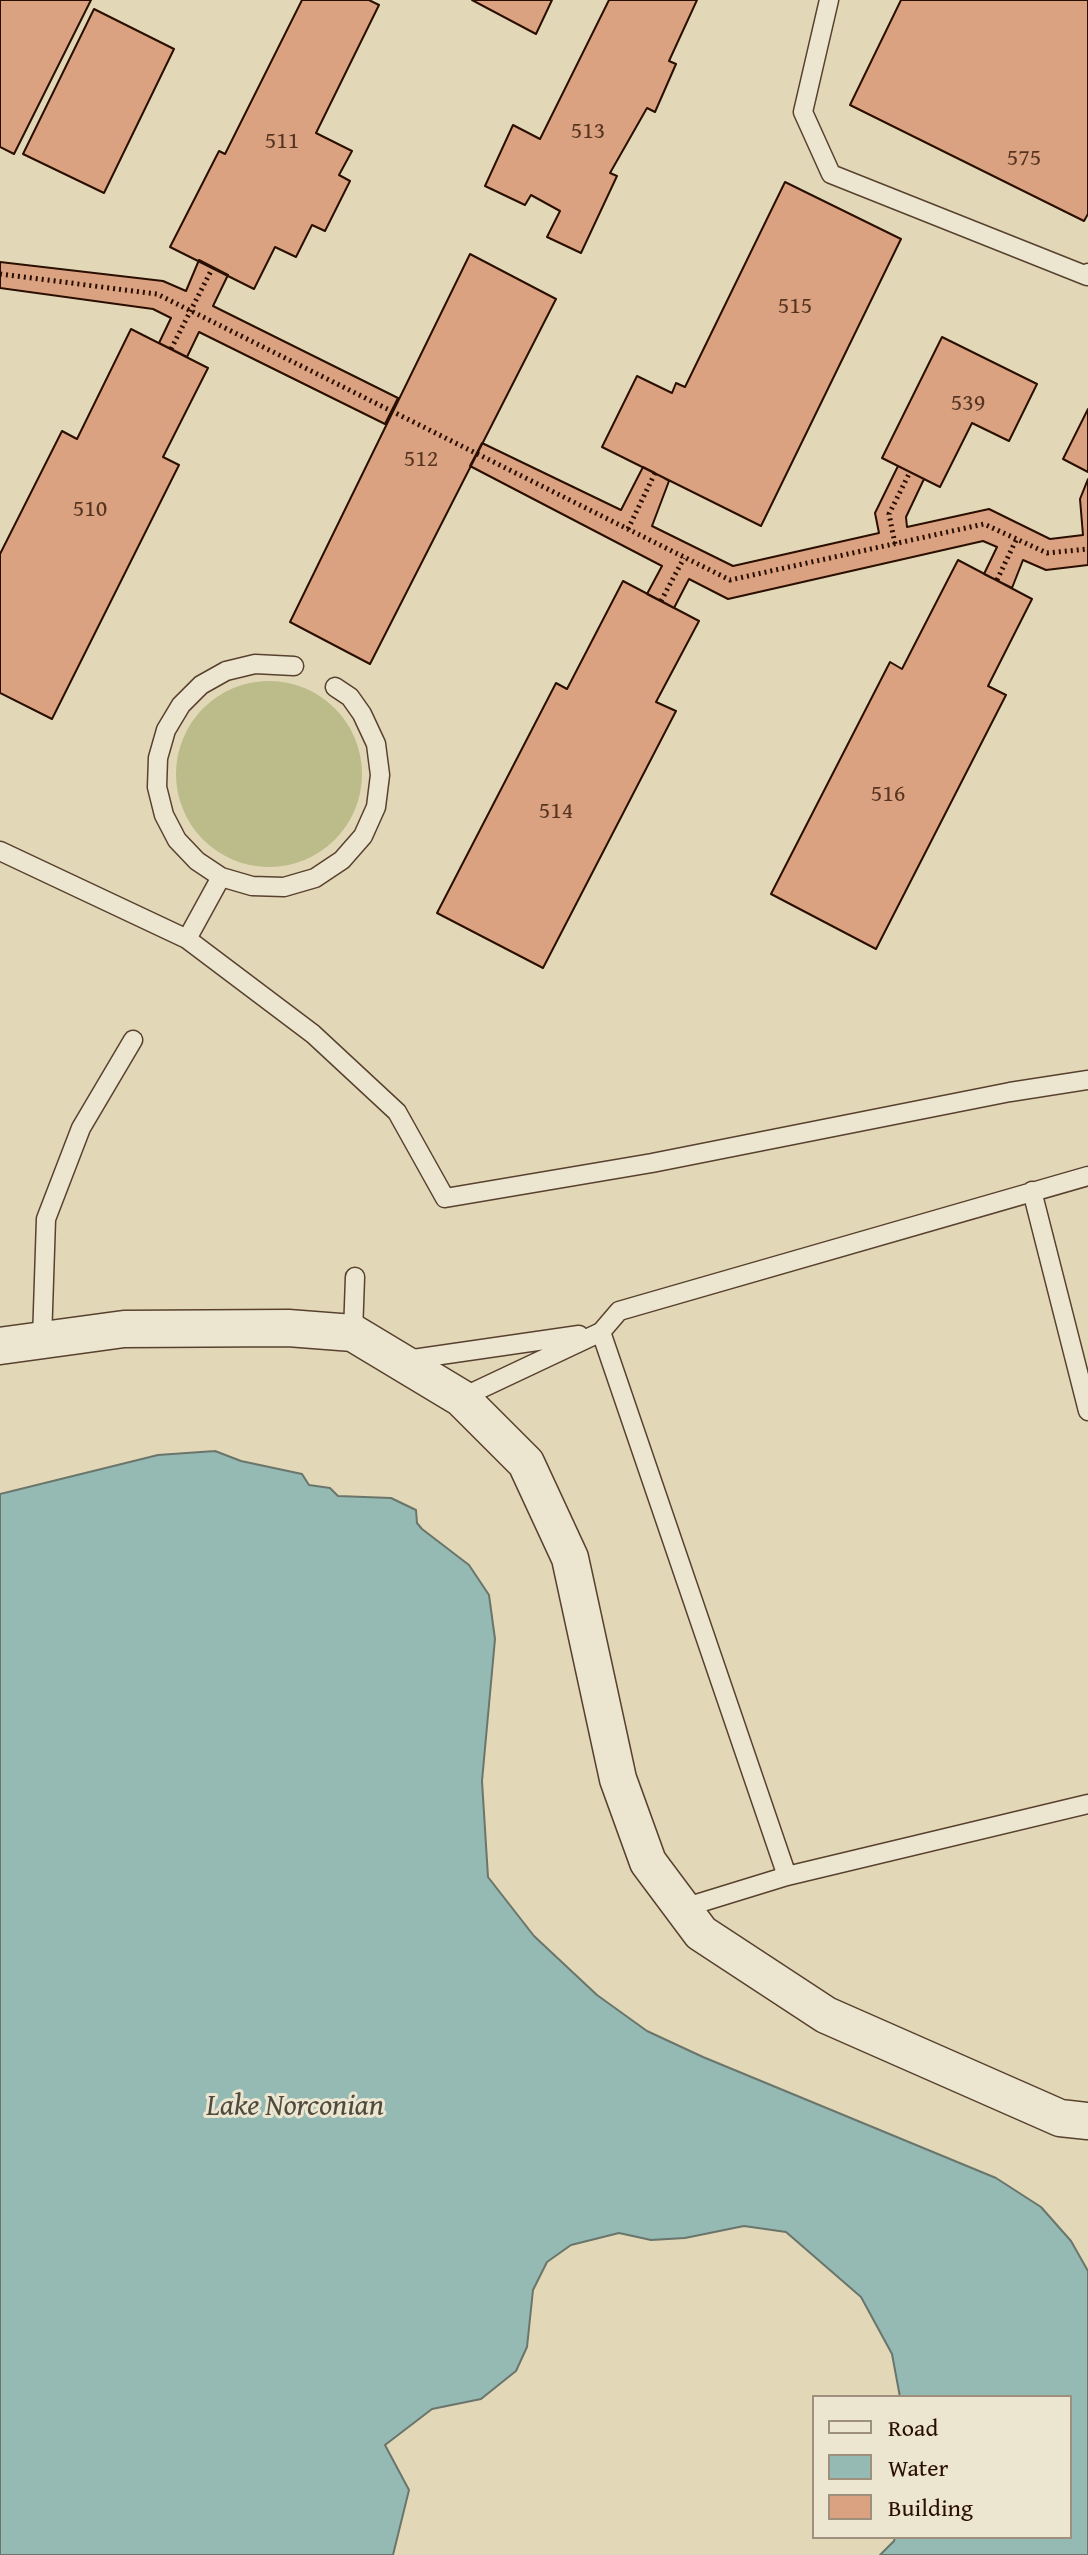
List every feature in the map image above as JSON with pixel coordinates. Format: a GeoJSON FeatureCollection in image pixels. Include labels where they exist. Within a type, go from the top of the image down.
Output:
{"type":"FeatureCollection","features":[{"type":"Feature","properties":{"kind":"street"},"geometry":{"type":"LineString","coordinates":[[0,1346],[124,1329],[288,1328],[353,1333],[461,1398],[526,1463],[570,1558],[618,1779],[648,1862],[701,1933],[826,2015],[1060,2118],[1088,2121]]}},
{"type":"Feature","properties":{"kind":"lane"},"geometry":{"type":"LineString","coordinates":[[829,0],[803,112],[831,174],[1087,276],[1088,273]]}},
{"type":"Feature","properties":{"kind":"lane"},"geometry":{"type":"LineString","coordinates":[[294,666],[255,664],[226,671],[201,685],[181,705],[166,730],[158,758],[157,787],[164,815],[177,840],[197,861],[221,877],[252,886],[284,887],[315,878],[342,860],[363,836],[376,807],[379,786],[376,744],[350,697],[335,687]]}},
{"type":"Feature","properties":{"kind":"lane"},"geometry":{"type":"LineString","coordinates":[[0,851],[187,939],[313,1034],[397,1112],[445,1198],[652,1163],[1010,1092],[1088,1080]]}},
{"type":"Feature","properties":{"kind":"lane"},"geometry":{"type":"LineString","coordinates":[[187,939],[221,877]]}},
{"type":"Feature","properties":{"kind":"lane"},"geometry":{"type":"LineString","coordinates":[[42,1340],[46,1219],[81,1128],[133,1040]]}},
{"type":"Feature","properties":{"kind":"lane"},"geometry":{"type":"LineString","coordinates":[[461,1398],[601,1332],[619,1311],[1088,1176]]}},
{"type":"Feature","properties":{"kind":"lane"},"geometry":{"type":"LineString","coordinates":[[1032,1191],[1088,1411]]}},
{"type":"Feature","properties":{"kind":"lane"},"geometry":{"type":"LineString","coordinates":[[353,1333],[355,1277]]}},
{"type":"Feature","properties":{"kind":"lane"},"geometry":{"type":"LineString","coordinates":[[399,1360],[601,1332]]}},
{"type":"Feature","properties":{"kind":"lane"},"geometry":{"type":"LineString","coordinates":[[601,1332],[787,1876]]}},
{"type":"Feature","properties":{"kind":"lane"},"geometry":{"type":"LineString","coordinates":[[683,1908],[787,1876],[1088,1804]]}},
{"type":"Feature","properties":{"kind":"path"},"geometry":{"type":"LineString","coordinates":[[171,349],[213,267]]}},
{"type":"Feature","properties":{"kind":"path"},"geometry":{"type":"LineString","coordinates":[[0,274],[157,294],[730,580],[984,524],[1047,553],[1088,549]]}},
{"type":"Feature","properties":{"kind":"path"},"geometry":{"type":"LineString","coordinates":[[895,544],[889,514],[910,472]]}},
{"type":"Feature","properties":{"kind":"path"},"geometry":{"type":"LineString","coordinates":[[628,529],[655,473]]}},
{"type":"Feature","properties":{"kind":"path"},"geometry":{"type":"LineString","coordinates":[[997,580],[1017,538]]}},
{"type":"Feature","properties":{"kind":"path"},"geometry":{"type":"LineString","coordinates":[[661,601],[684,558]]}},
{"type":"Feature","properties":{"kind":"green space"},"geometry":{"type":"Polygon","coordinates":[[[269,681],[304,688],[335,708],[355,739],[362,774],[355,809],[335,840],[304,860],[269,867],[234,860],[203,840],[183,809],[176,774],[183,739],[203,708],[234,688],[269,681]]]}},
{"type":"Feature","properties":{"kind":"water","name":"Lake Norconian"},"geometry":{"type":"Polygon","coordinates":[[[215,1451],[241,1461],[302,1474],[309,1485],[330,1488],[338,1496],[391,1498],[416,1510],[417,1523],[422,1529],[469,1565],[489,1595],[495,1639],[482,1781],[488,1877],[534,1936],[597,1995],[647,2031],[996,2178],[1041,2207],[1071,2241],[1088,2271],[1088,2555],[880,2555],[894,2539],[1072,2539],[1072,2395],[900,2395],[892,2354],[861,2297],[786,2232],[744,2226],[685,2238],[651,2240],[619,2233],[571,2245],[547,2262],[533,2290],[527,2347],[516,2371],[481,2399],[432,2409],[385,2445],[409,2490],[393,2555],[0,2555],[0,1494],[158,1455],[215,1451]]]}},
{"type":"Feature","properties":{"kind":"building"},"geometry":{"type":"Polygon","coordinates":[[[0,0],[91,0],[14,154],[0,147],[0,0]]]}},
{"type":"Feature","properties":{"kind":"building"},"geometry":{"type":"Polygon","coordinates":[[[302,0],[369,0],[379,5],[316,133],[352,151],[339,175],[350,181],[325,231],[312,225],[296,257],[275,247],[254,289],[170,247],[219,151],[225,154],[302,0]]]}},
{"type":"Feature","properties":{"kind":"building"},"geometry":{"type":"Polygon","coordinates":[[[472,0],[552,0],[536,34],[472,0]]]}},
{"type":"Feature","properties":{"kind":"building"},"geometry":{"type":"Polygon","coordinates":[[[609,0],[697,0],[669,61],[676,64],[655,112],[647,108],[610,173],[617,176],[581,253],[547,237],[560,211],[531,195],[525,205],[485,186],[513,125],[540,139],[609,0]]]}},
{"type":"Feature","properties":{"kind":"building"},"geometry":{"type":"Polygon","coordinates":[[[901,0],[1088,0],[1088,214],[1084,221],[850,105],[901,0]]]}},
{"type":"Feature","properties":{"kind":"building"},"geometry":{"type":"Polygon","coordinates":[[[94,9],[174,49],[104,193],[23,154],[94,9]]]}},
{"type":"Feature","properties":{"kind":"building"},"geometry":{"type":"Polygon","coordinates":[[[785,182],[901,239],[761,526],[602,447],[637,376],[672,393],[676,383],[685,387],[785,182]]]}},
{"type":"Feature","properties":{"kind":"building"},"geometry":{"type":"Polygon","coordinates":[[[470,254],[556,299],[370,664],[290,622],[470,254]]]}},
{"type":"Feature","properties":{"kind":"building"},"geometry":{"type":"Polygon","coordinates":[[[199,260],[228,275],[213,306],[398,398],[385,424],[199,332],[187,357],[159,343],[171,318],[153,309],[0,288],[0,262],[163,281],[186,291],[199,260]]]}},
{"type":"Feature","properties":{"kind":"building"},"geometry":{"type":"Polygon","coordinates":[[[131,329],[208,368],[163,457],[179,465],[52,719],[0,693],[0,554],[62,431],[77,439],[131,329]]]}},
{"type":"Feature","properties":{"kind":"building"},"geometry":{"type":"Polygon","coordinates":[[[942,337],[1037,384],[1009,441],[972,423],[940,487],[882,458],[942,337]]]}},
{"type":"Feature","properties":{"kind":"building"},"geometry":{"type":"Polygon","coordinates":[[[1088,409],[1088,472],[1063,459],[1088,409]]]}},
{"type":"Feature","properties":{"kind":"building"},"geometry":{"type":"Polygon","coordinates":[[[482,443],[621,510],[643,467],[669,481],[652,526],[733,566],[879,533],[875,513],[898,466],[924,479],[906,517],[907,527],[989,509],[1050,539],[1083,535],[1080,499],[1088,479],[1088,565],[1046,570],[1023,560],[1012,588],[984,574],[997,547],[983,541],[728,599],[689,579],[674,608],[647,594],[662,566],[470,466],[482,443]]]}},
{"type":"Feature","properties":{"kind":"building"},"geometry":{"type":"Polygon","coordinates":[[[958,560],[1032,599],[988,686],[1006,695],[876,949],[771,894],[890,662],[902,669],[958,560]]]}},
{"type":"Feature","properties":{"kind":"building"},"geometry":{"type":"Polygon","coordinates":[[[623,581],[699,621],[656,702],[676,711],[543,968],[437,913],[556,683],[567,689],[623,581]]]}}]}
